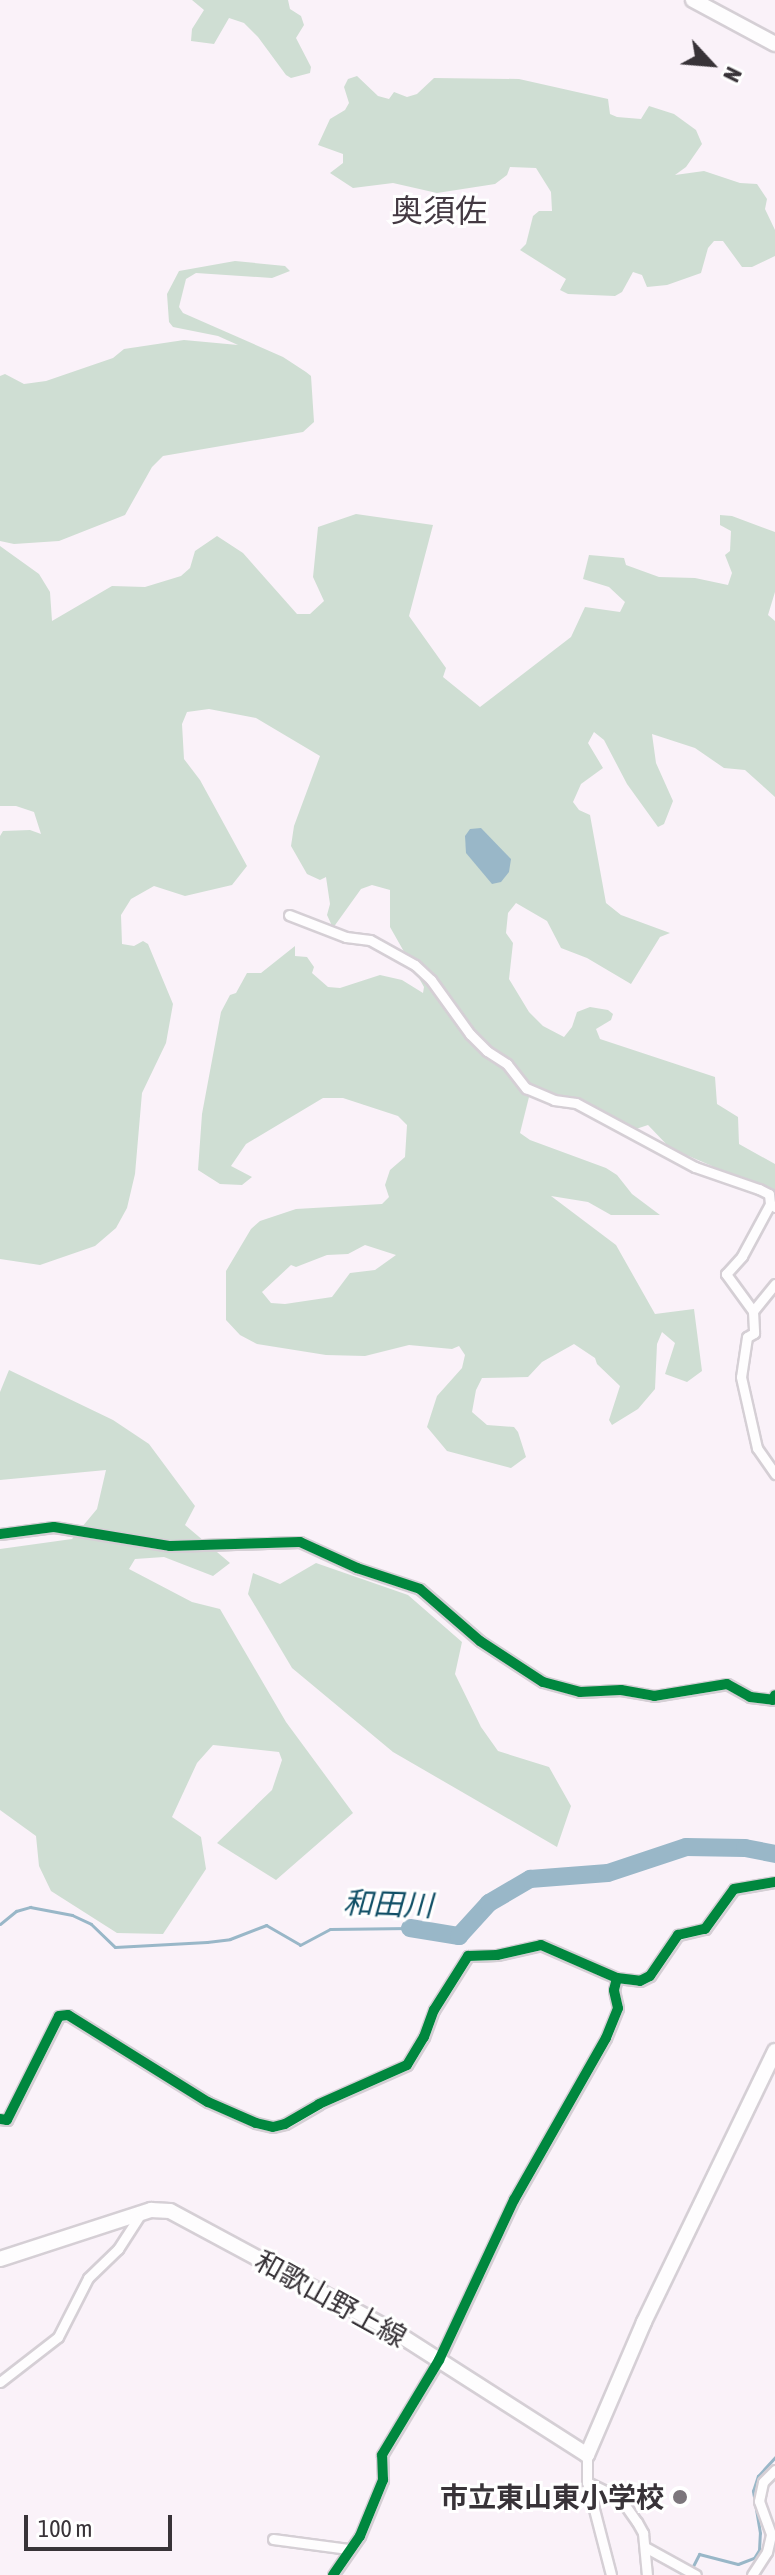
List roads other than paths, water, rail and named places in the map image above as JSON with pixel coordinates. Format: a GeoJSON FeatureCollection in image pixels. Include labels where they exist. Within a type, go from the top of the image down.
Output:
{"type":"FeatureCollection","features":[{"type":"Feature","properties":{"kind":"main road"},"geometry":{"type":"LineString","coordinates":[[693,0],[775,44]]}},
{"type":"Feature","properties":{"kind":"main road"},"geometry":{"type":"LineString","coordinates":[[587,2455],[644,2322],[775,2051]]}},
{"type":"Feature","properties":{"kind":"main road","name":"和歌山野上線"},"geometry":{"type":"LineString","coordinates":[[0,2259],[159,2209],[170,2211],[395,2332],[587,2455]]}},
{"type":"Feature","properties":{"kind":"street"},"geometry":{"type":"LineString","coordinates":[[289,915],[346,937],[370,940],[415,965],[431,980],[470,1034],[487,1051],[507,1064],[526,1088],[554,1100],[576,1103],[695,1167],[771,1196],[772,1205],[742,1256],[727,1271],[727,1278],[753,1311],[754,1333],[747,1337],[742,1386],[757,1448],[775,1474]]}},
{"type":"Feature","properties":{"kind":"street"},"geometry":{"type":"LineString","coordinates":[[753,1311],[775,1284]]}},
{"type":"Feature","properties":{"kind":"street"},"geometry":{"type":"LineString","coordinates":[[0,1534],[54,1527],[170,1546],[300,1542],[357,1568],[420,1589],[480,1641],[543,1682],[580,1692],[621,1690],[654,1696],[727,1684],[750,1697],[773,1700],[775,1695]]}},
{"type":"Feature","properties":{"kind":"street"},"geometry":{"type":"LineString","coordinates":[[0,2119],[7,2120],[59,2016],[68,2015],[208,2102],[273,2127],[407,2065],[424,2037],[434,2010],[468,1956],[497,1955],[524,1946],[541,1945],[617,1978],[640,1981],[650,1976],[678,1935],[705,1929],[734,1889],[764,1881],[775,1882]]}},
{"type":"Feature","properties":{"kind":"street"},"geometry":{"type":"LineString","coordinates":[[333,2575],[348,2549],[360,2536],[383,2480],[382,2455],[439,2360],[514,2200],[606,2038],[618,2008],[614,1990],[617,1978]]}},
{"type":"Feature","properties":{"kind":"street"},"geometry":{"type":"LineString","coordinates":[[0,2382],[58,2337],[88,2278],[118,2249],[140,2215]]}},
{"type":"Feature","properties":{"kind":"street"},"geometry":{"type":"LineString","coordinates":[[587,2455],[587,2482],[611,2575]]}},
{"type":"Feature","properties":{"kind":"street"},"geometry":{"type":"LineString","coordinates":[[752,2575],[767,2552],[771,2534],[759,2501],[763,2482],[775,2470]]}},
{"type":"Feature","properties":{"kind":"street"},"geometry":{"type":"LineString","coordinates":[[587,2482],[620,2498],[637,2522],[645,2547],[647,2575]]}},
{"type":"Feature","properties":{"kind":"street"},"geometry":{"type":"LineString","coordinates":[[273,2539],[348,2549]]}},
{"type":"Feature","properties":{"kind":"street"},"geometry":{"type":"LineString","coordinates":[[645,2547],[695,2575]]}},
{"type":"Feature","properties":{"kind":"water"},"geometry":{"type":"Polygon","coordinates":[[[481,828],[511,859],[509,872],[501,882],[492,884],[466,853],[465,836],[470,829],[481,828]]]}},
{"type":"Feature","properties":{"kind":"waterway","name":"和田川"},"geometry":{"type":"LineString","coordinates":[[410,1928],[459,1936],[489,1903],[530,1879],[608,1873],[686,1847],[745,1848],[775,1854]]}},
{"type":"Feature","properties":{"kind":"waterway","name":"和田川"},"geometry":{"type":"LineString","coordinates":[[0,1924],[16,1911],[30,1907],[72,1915],[91,1924],[115,1947],[230,1939],[266,1925],[300,1945],[330,1929],[410,1928]]}},
{"type":"Feature","properties":{"kind":"waterway"},"geometry":{"type":"LineString","coordinates":[[692,2568],[699,2554],[738,2564],[754,2558],[759,2550],[760,2533],[753,2491],[758,2476],[775,2457]]}},
{"type":"Feature","properties":{"kind":"place","name":"市立東山東小学校"},"geometry":{"type":"Point","coordinates":[680,2497]}},
{"type":"Feature","properties":{"kind":"district","name":"奥須佐"},"geometry":{"type":"Point","coordinates":[439,211]}}]}
